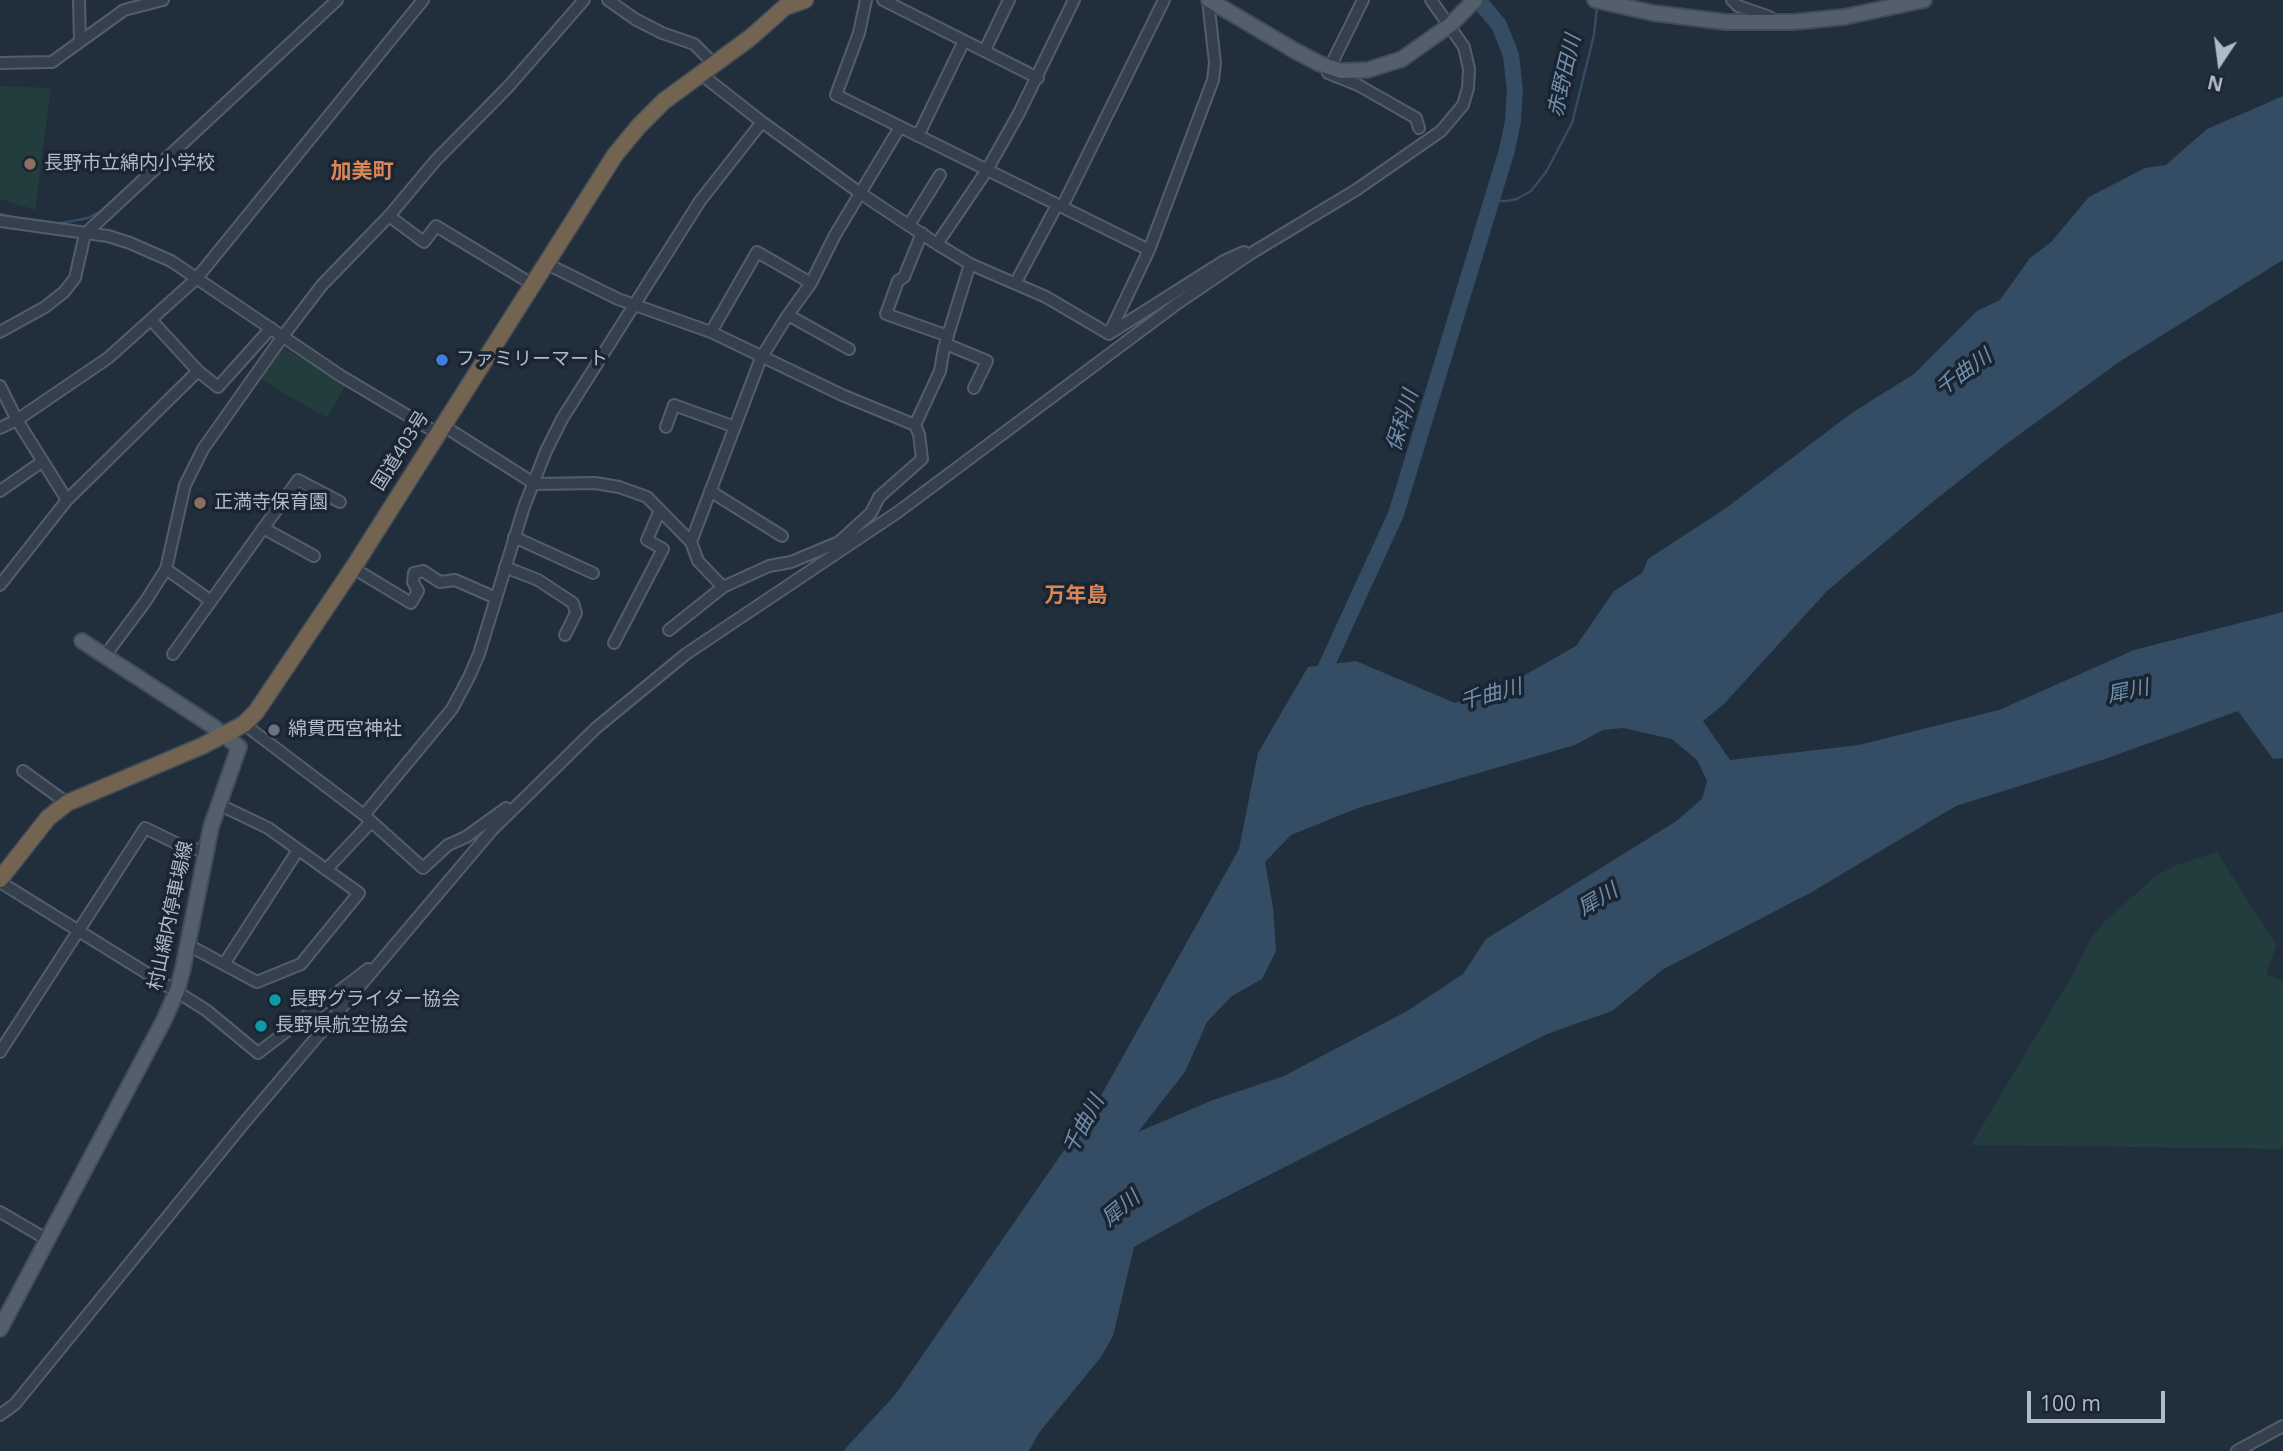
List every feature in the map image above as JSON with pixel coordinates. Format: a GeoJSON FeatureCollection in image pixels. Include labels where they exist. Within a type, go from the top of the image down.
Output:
{"type":"FeatureCollection","features":[{"type":"Feature","properties":{"kind":"highway","name":"国道403号"},"geometry":{"type":"LineString","coordinates":[[0,880],[48,818],[67,803],[224,736],[244,724],[256,712],[353,568],[615,155],[638,127],[664,102],[709,70],[786,3],[805,0]]}},
{"type":"Feature","properties":{"kind":"main road"},"geometry":{"type":"LineString","coordinates":[[1208,0],[1302,54],[1341,71],[1368,71],[1402,59],[1450,25],[1475,0]]}},
{"type":"Feature","properties":{"kind":"main road"},"geometry":{"type":"LineString","coordinates":[[1595,0],[1666,15],[1726,22],[1844,17],[1924,0]]}},
{"type":"Feature","properties":{"kind":"main road"},"geometry":{"type":"LineString","coordinates":[[82,641],[239,747]]}},
{"type":"Feature","properties":{"kind":"main road","name":"村山綿内停車場線"},"geometry":{"type":"LineString","coordinates":[[0,1329],[177,991],[205,852],[218,804],[239,747]]}},
{"type":"Feature","properties":{"kind":"street"},"geometry":{"type":"LineString","coordinates":[[79,0],[80,41]]}},
{"type":"Feature","properties":{"kind":"street"},"geometry":{"type":"LineString","coordinates":[[0,63],[52,62],[124,10],[163,0]]}},
{"type":"Feature","properties":{"kind":"street"},"geometry":{"type":"LineString","coordinates":[[0,332],[46,307],[64,292],[75,278],[85,233],[337,0]]}},
{"type":"Feature","properties":{"kind":"street"},"geometry":{"type":"LineString","coordinates":[[0,428],[17,420],[108,358],[152,321],[196,278],[423,0]]}},
{"type":"Feature","properties":{"kind":"street"},"geometry":{"type":"LineString","coordinates":[[152,321],[198,371],[218,387],[389,216],[436,160],[508,87],[584,0]]}},
{"type":"Feature","properties":{"kind":"street"},"geometry":{"type":"LineString","coordinates":[[608,0],[635,19],[662,33],[694,44],[709,70],[762,122],[860,193],[970,264],[1016,282],[1109,334]]}},
{"type":"Feature","properties":{"kind":"street"},"geometry":{"type":"LineString","coordinates":[[866,0],[859,33],[836,95],[1149,250]]}},
{"type":"Feature","properties":{"kind":"street"},"geometry":{"type":"LineString","coordinates":[[883,0],[1038,78]]}},
{"type":"Feature","properties":{"kind":"street"},"geometry":{"type":"LineString","coordinates":[[985,50],[1009,0]]}},
{"type":"Feature","properties":{"kind":"street"},"geometry":{"type":"LineString","coordinates":[[937,244],[987,170],[1038,78],[1074,0]]}},
{"type":"Feature","properties":{"kind":"street"},"geometry":{"type":"LineString","coordinates":[[1016,282],[1060,206],[1164,0]]}},
{"type":"Feature","properties":{"kind":"street"},"geometry":{"type":"LineString","coordinates":[[1109,334],[1149,250],[1213,80],[1215,63],[1208,0]]}},
{"type":"Feature","properties":{"kind":"street"},"geometry":{"type":"LineString","coordinates":[[1331,67],[1363,0]]}},
{"type":"Feature","properties":{"kind":"street"},"geometry":{"type":"LineString","coordinates":[[0,1415],[15,1404],[185,1195],[510,811],[596,728],[686,654],[841,545],[898,512],[1116,348],[1250,254],[1356,190],[1441,131],[1462,105],[1469,69],[1464,47],[1431,0]]}},
{"type":"Feature","properties":{"kind":"street"},"geometry":{"type":"LineString","coordinates":[[1732,0],[1738,6],[1770,17],[1773,22]]}},
{"type":"Feature","properties":{"kind":"street"},"geometry":{"type":"LineString","coordinates":[[918,136],[964,41]]}},
{"type":"Feature","properties":{"kind":"street"},"geometry":{"type":"LineString","coordinates":[[1302,54],[1311,67],[1358,85],[1416,118],[1419,128]]}},
{"type":"Feature","properties":{"kind":"street"},"geometry":{"type":"LineString","coordinates":[[326,870],[452,709],[479,654],[514,537],[546,451],[562,419],[700,201],[762,122]]}},
{"type":"Feature","properties":{"kind":"street"},"geometry":{"type":"LineString","coordinates":[[691,542],[761,358],[811,283],[835,235],[900,127]]}},
{"type":"Feature","properties":{"kind":"street"},"geometry":{"type":"LineString","coordinates":[[909,225],[940,175]]}},
{"type":"Feature","properties":{"kind":"street"},"geometry":{"type":"LineString","coordinates":[[389,216],[424,242],[436,226],[532,284]]}},
{"type":"Feature","properties":{"kind":"street"},"geometry":{"type":"LineString","coordinates":[[0,221],[108,236],[171,261],[341,376],[535,484],[595,483],[619,487],[647,497],[691,542],[698,561],[723,587]]}},
{"type":"Feature","properties":{"kind":"street"},"geometry":{"type":"LineString","coordinates":[[922,233],[904,277],[898,281],[886,314],[947,340],[987,361],[974,388]]}},
{"type":"Feature","properties":{"kind":"street"},"geometry":{"type":"LineString","coordinates":[[711,332],[757,252],[811,283]]}},
{"type":"Feature","properties":{"kind":"street"},"geometry":{"type":"LineString","coordinates":[[1109,334],[1224,261],[1243,252],[1250,254]]}},
{"type":"Feature","properties":{"kind":"street"},"geometry":{"type":"LineString","coordinates":[[545,263],[584,284],[711,332],[842,395],[915,425],[919,434],[922,459],[879,497],[871,513],[841,545],[791,562],[769,566],[723,587],[668,630]]}},
{"type":"Feature","properties":{"kind":"street"},"geometry":{"type":"LineString","coordinates":[[915,425],[940,371],[970,264]]}},
{"type":"Feature","properties":{"kind":"street"},"geometry":{"type":"LineString","coordinates":[[788,315],[849,349]]}},
{"type":"Feature","properties":{"kind":"street"},"geometry":{"type":"LineString","coordinates":[[104,656],[166,569],[185,485],[203,449],[276,331]]}},
{"type":"Feature","properties":{"kind":"street"},"geometry":{"type":"LineString","coordinates":[[0,585],[67,500],[198,371]]}},
{"type":"Feature","properties":{"kind":"street"},"geometry":{"type":"LineString","coordinates":[[0,386],[17,420],[67,500]]}},
{"type":"Feature","properties":{"kind":"street"},"geometry":{"type":"LineString","coordinates":[[666,427],[674,405],[735,427]]}},
{"type":"Feature","properties":{"kind":"street"},"geometry":{"type":"LineString","coordinates":[[0,491],[43,461]]}},
{"type":"Feature","properties":{"kind":"street"},"geometry":{"type":"LineString","coordinates":[[173,654],[298,480],[340,502]]}},
{"type":"Feature","properties":{"kind":"street"},"geometry":{"type":"LineString","coordinates":[[710,491],[782,536]]}},
{"type":"Feature","properties":{"kind":"street"},"geometry":{"type":"LineString","coordinates":[[614,643],[663,550],[646,540],[660,510]]}},
{"type":"Feature","properties":{"kind":"street"},"geometry":{"type":"LineString","coordinates":[[263,528],[314,556]]}},
{"type":"Feature","properties":{"kind":"street"},"geometry":{"type":"LineString","coordinates":[[514,537],[593,573]]}},
{"type":"Feature","properties":{"kind":"street"},"geometry":{"type":"LineString","coordinates":[[505,567],[538,580],[573,603],[576,614],[565,635]]}},
{"type":"Feature","properties":{"kind":"street"},"geometry":{"type":"LineString","coordinates":[[353,568],[411,603],[418,591],[413,582],[414,573],[423,571],[440,582],[455,580],[495,598]]}},
{"type":"Feature","properties":{"kind":"street"},"geometry":{"type":"LineString","coordinates":[[166,569],[211,601]]}},
{"type":"Feature","properties":{"kind":"street"},"geometry":{"type":"LineString","coordinates":[[239,747],[256,712]]}},
{"type":"Feature","properties":{"kind":"street"},"geometry":{"type":"LineString","coordinates":[[249,728],[367,818],[423,868],[448,845],[466,837],[506,808],[510,811]]}},
{"type":"Feature","properties":{"kind":"street"},"geometry":{"type":"LineString","coordinates":[[23,771],[67,803]]}},
{"type":"Feature","properties":{"kind":"street"},"geometry":{"type":"LineString","coordinates":[[188,944],[257,982],[300,964],[359,893],[268,828],[218,804]]}},
{"type":"Feature","properties":{"kind":"street"},"geometry":{"type":"LineString","coordinates":[[0,1052],[145,828],[184,847],[205,852]]}},
{"type":"Feature","properties":{"kind":"street"},"geometry":{"type":"LineString","coordinates":[[224,964],[298,849]]}},
{"type":"Feature","properties":{"kind":"street"},"geometry":{"type":"LineString","coordinates":[[0,880],[206,1010],[258,1054],[386,955]]}},
{"type":"Feature","properties":{"kind":"street"},"geometry":{"type":"LineString","coordinates":[[0,1212],[48,1240]]}},
{"type":"Feature","properties":{"kind":"street"},"geometry":{"type":"LineString","coordinates":[[2237,1451],[2283,1426]]}},
{"type":"Feature","properties":{"kind":"green space"},"geometry":{"type":"Polygon","coordinates":[[[0,86],[51,88],[35,210],[0,199],[0,86]]]}},
{"type":"Feature","properties":{"kind":"green space"},"geometry":{"type":"Polygon","coordinates":[[[279,345],[346,384],[327,418],[257,377],[279,345]]]}},
{"type":"Feature","properties":{"kind":"green space"},"geometry":{"type":"Polygon","coordinates":[[[2217,852],[2276,945],[2266,975],[2283,980],[2283,1149],[1971,1145],[2077,967],[2089,941],[2106,920],[2156,876],[2174,866],[2217,852]]]}},
{"type":"Feature","properties":{"kind":"water"},"geometry":{"type":"Polygon","coordinates":[[[2283,96],[2283,260],[2119,362],[2005,445],[1930,504],[1827,591],[1724,704],[1703,721],[1730,760],[1859,745],[1999,710],[2134,650],[2283,612],[2283,758],[2273,759],[2238,711],[2105,759],[1956,806],[1810,893],[1662,970],[1612,1011],[1547,1034],[1208,1206],[1134,1247],[1113,1336],[1101,1357],[1038,1434],[1029,1451],[843,1451],[895,1395],[1098,1101],[1239,849],[1258,753],[1308,667],[1356,661],[1455,703],[1523,676],[1576,646],[1614,591],[1642,573],[1648,559],[1726,508],[1853,412],[1914,374],[1977,311],[2000,300],[2030,258],[2051,242],[2089,197],[2145,168],[2166,165],[2207,129],[2283,96]],[[1623,728],[1603,730],[1575,745],[1358,808],[1291,835],[1265,862],[1273,907],[1276,951],[1262,979],[1232,996],[1207,1022],[1185,1072],[1138,1132],[1213,1100],[1284,1076],[1407,1011],[1463,974],[1486,939],[1675,822],[1702,799],[1707,781],[1697,760],[1672,739],[1623,728]]]}},
{"type":"Feature","properties":{"kind":"waterway","name":"保科川"},"geometry":{"type":"LineString","coordinates":[[1318,684],[1396,514],[1507,150],[1515,91],[1511,55],[1499,25],[1478,0]]}},
{"type":"Feature","properties":{"kind":"waterway"},"geometry":{"type":"LineString","coordinates":[[57,224],[88,218],[101,211],[327,2]]}},
{"type":"Feature","properties":{"kind":"waterway","name":"赤野田川"},"geometry":{"type":"LineString","coordinates":[[1491,201],[1517,199],[1531,191],[1546,172],[1572,123],[1594,35],[1597,7]]}},
{"type":"Feature","properties":{"kind":"waterway"},"geometry":{"type":"LineString","coordinates":[[0,214],[16,218]]}},
{"type":"Feature","properties":{"kind":"place","name":"長野市立綿内小学校"},"geometry":{"type":"Point","coordinates":[30,164]}},
{"type":"Feature","properties":{"kind":"place","name":"ファミリーマート"},"geometry":{"type":"Point","coordinates":[442,360]}},
{"type":"Feature","properties":{"kind":"place","name":"正満寺保育園"},"geometry":{"type":"Point","coordinates":[200,503]}},
{"type":"Feature","properties":{"kind":"place","name":"綿貫西宮神社"},"geometry":{"type":"Point","coordinates":[274,730]}},
{"type":"Feature","properties":{"kind":"place","name":"長野グライダー協会"},"geometry":{"type":"Point","coordinates":[275,1000]}},
{"type":"Feature","properties":{"kind":"place","name":"長野県航空協会"},"geometry":{"type":"Point","coordinates":[261,1026]}},
{"type":"Feature","properties":{"kind":"district","name":"加美町"},"geometry":{"type":"Point","coordinates":[362,172]}},
{"type":"Feature","properties":{"kind":"district","name":"万年島"},"geometry":{"type":"Point","coordinates":[1076,596]}},
{"type":"Feature","properties":{"kind":"water label","name":"千曲川"},"geometry":{"type":"Point","coordinates":[1964,373]}},
{"type":"Feature","properties":{"kind":"water label","name":"犀川"},"geometry":{"type":"Point","coordinates":[2128,692]}},
{"type":"Feature","properties":{"kind":"water label","name":"千曲川"},"geometry":{"type":"Point","coordinates":[1491,695]}},
{"type":"Feature","properties":{"kind":"water label","name":"犀川"},"geometry":{"type":"Point","coordinates":[1598,900]}},
{"type":"Feature","properties":{"kind":"water label","name":"千曲川"},"geometry":{"type":"Point","coordinates":[1084,1125]}},
{"type":"Feature","properties":{"kind":"water label","name":"犀川"},"geometry":{"type":"Point","coordinates":[1121,1209]}}]}
